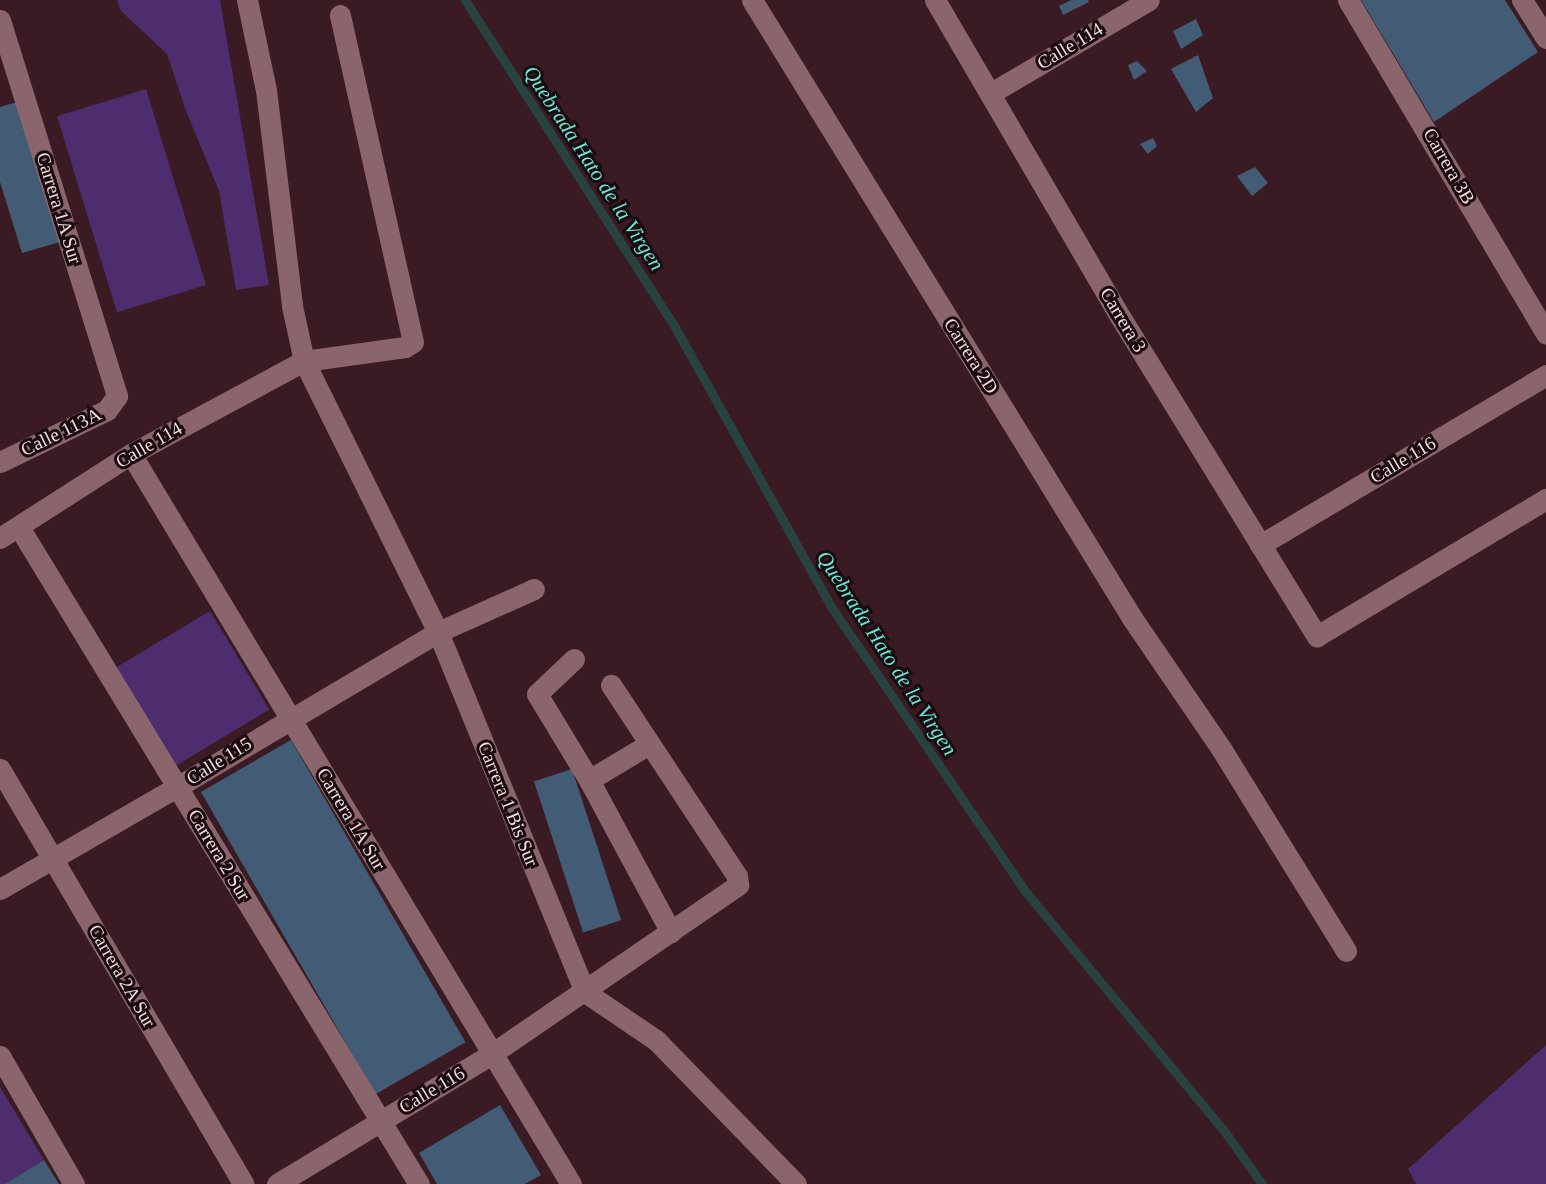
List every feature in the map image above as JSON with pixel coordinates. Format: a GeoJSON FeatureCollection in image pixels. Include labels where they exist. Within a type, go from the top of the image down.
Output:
{"type":"FeatureCollection","features":[{"type":"Feature","properties":{"kind":"street","name":"Carrera 1 Bis Sur"},"geometry":{"type":"LineString","coordinates":[[247,0],[266,90],[292,306],[304,361],[438,632],[585,992]]}},
{"type":"Feature","properties":{"kind":"street","name":"Carrera 2D"},"geometry":{"type":"LineString","coordinates":[[752,0],[1132,618],[1195,710],[1346,951]]}},
{"type":"Feature","properties":{"kind":"street","name":"Carrera 3"},"geometry":{"type":"LineString","coordinates":[[935,0],[1114,306],[1317,636],[1546,499]]}},
{"type":"Feature","properties":{"kind":"street","name":"Calle 114"},"geometry":{"type":"LineString","coordinates":[[991,93],[1149,0]]}},
{"type":"Feature","properties":{"kind":"street","name":"Carrera 3B"},"geometry":{"type":"LineString","coordinates":[[1348,0],[1546,334]]}},
{"type":"Feature","properties":{"kind":"street"},"geometry":{"type":"LineString","coordinates":[[1522,0],[1546,38]]}},
{"type":"Feature","properties":{"kind":"street"},"geometry":{"type":"LineString","coordinates":[[304,361],[405,347],[413,342],[340,15]]}},
{"type":"Feature","properties":{"kind":"street","name":"Carrera 1A Sur"},"geometry":{"type":"LineString","coordinates":[[0,20],[10,85],[117,396]]}},
{"type":"Feature","properties":{"kind":"street","name":"Calle 114"},"geometry":{"type":"LineString","coordinates":[[0,538],[131,454],[304,361]]}},
{"type":"Feature","properties":{"kind":"street","name":"Calle 116"},"geometry":{"type":"LineString","coordinates":[[1260,545],[1546,375]]}},
{"type":"Feature","properties":{"kind":"street","name":"Calle 113A"},"geometry":{"type":"LineString","coordinates":[[0,462],[107,410],[117,396]]}},
{"type":"Feature","properties":{"kind":"street","name":"Carrera 1A Sur"},"geometry":{"type":"LineString","coordinates":[[131,454],[571,1184]]}},
{"type":"Feature","properties":{"kind":"street","name":"Carrera 2 Sur"},"geometry":{"type":"LineString","coordinates":[[19,527],[419,1184]]}},
{"type":"Feature","properties":{"kind":"street","name":"Calle 115"},"geometry":{"type":"LineString","coordinates":[[0,889],[177,788],[290,717],[438,632],[534,589]]}},
{"type":"Feature","properties":{"kind":"street"},"geometry":{"type":"LineString","coordinates":[[574,659],[537,694],[589,780],[671,932]]}},
{"type":"Feature","properties":{"kind":"street"},"geometry":{"type":"LineString","coordinates":[[589,780],[649,744],[611,685]]}},
{"type":"Feature","properties":{"kind":"street","name":"Calle 116"},"geometry":{"type":"LineString","coordinates":[[277,1184],[491,1055],[738,885],[737,876],[649,744]]}},
{"type":"Feature","properties":{"kind":"street","name":"Carrera 2A Sur"},"geometry":{"type":"LineString","coordinates":[[0,769],[243,1184]]}},
{"type":"Feature","properties":{"kind":"street"},"geometry":{"type":"LineString","coordinates":[[585,992],[656,1040],[796,1184]]}},
{"type":"Feature","properties":{"kind":"street"},"geometry":{"type":"LineString","coordinates":[[0,1056],[74,1184]]}},
{"type":"Feature","properties":{"kind":"shaded area"},"geometry":{"type":"Polygon","coordinates":[[[117,0],[220,0],[269,285],[236,290],[219,191],[185,108],[167,54],[121,11],[117,0]]]}},
{"type":"Feature","properties":{"kind":"shaded area"},"geometry":{"type":"Polygon","coordinates":[[[146,89],[206,285],[117,312],[57,116],[146,89]]]}},
{"type":"Feature","properties":{"kind":"shaded area"},"geometry":{"type":"Polygon","coordinates":[[[210,611],[269,710],[176,766],[117,667],[210,611]]]}},
{"type":"Feature","properties":{"kind":"shaded area"},"geometry":{"type":"Polygon","coordinates":[[[1546,1045],[1546,1184],[1416,1184],[1408,1169],[1546,1045]]]}},
{"type":"Feature","properties":{"kind":"shaded area"},"geometry":{"type":"Polygon","coordinates":[[[0,1087],[44,1160],[5,1184],[0,1184],[0,1087]]]}},
{"type":"Feature","properties":{"kind":"building"},"geometry":{"type":"Polygon","coordinates":[[[1071,0],[1089,2],[1063,15],[1059,6],[1071,0]]]}},
{"type":"Feature","properties":{"kind":"building"},"geometry":{"type":"Polygon","coordinates":[[[1361,0],[1505,0],[1538,52],[1434,122],[1361,0]]]}},
{"type":"Feature","properties":{"kind":"building"},"geometry":{"type":"Polygon","coordinates":[[[1196,19],[1203,35],[1181,49],[1173,31],[1196,19]]]}},
{"type":"Feature","properties":{"kind":"building"},"geometry":{"type":"Polygon","coordinates":[[[1198,55],[1213,98],[1196,112],[1171,69],[1198,55]]]}},
{"type":"Feature","properties":{"kind":"building"},"geometry":{"type":"Polygon","coordinates":[[[1137,61],[1147,71],[1134,80],[1128,65],[1137,61]]]}},
{"type":"Feature","properties":{"kind":"building"},"geometry":{"type":"Polygon","coordinates":[[[17,102],[60,242],[22,253],[0,182],[0,107],[17,102]]]}},
{"type":"Feature","properties":{"kind":"building"},"geometry":{"type":"Polygon","coordinates":[[[1153,138],[1157,146],[1148,154],[1140,144],[1153,138]]]}},
{"type":"Feature","properties":{"kind":"building"},"geometry":{"type":"Polygon","coordinates":[[[1255,167],[1268,183],[1252,196],[1237,176],[1255,167]]]}},
{"type":"Feature","properties":{"kind":"building"},"geometry":{"type":"Polygon","coordinates":[[[291,740],[466,1042],[375,1094],[201,792],[291,740]]]}},
{"type":"Feature","properties":{"kind":"building"},"geometry":{"type":"Polygon","coordinates":[[[572,769],[621,920],[583,933],[534,781],[572,769]]]}},
{"type":"Feature","properties":{"kind":"building"},"geometry":{"type":"Polygon","coordinates":[[[500,1105],[541,1175],[525,1184],[437,1184],[419,1153],[500,1105]]]}},
{"type":"Feature","properties":{"kind":"building"},"geometry":{"type":"Polygon","coordinates":[[[44,1160],[59,1184],[5,1184],[44,1160]]]}},
{"type":"Feature","properties":{"kind":"waterway","name":"Quebrada Hato de la Virgen"},"geometry":{"type":"LineString","coordinates":[[465,0],[676,329],[832,608],[1025,891],[1225,1132],[1262,1184]]}}]}
